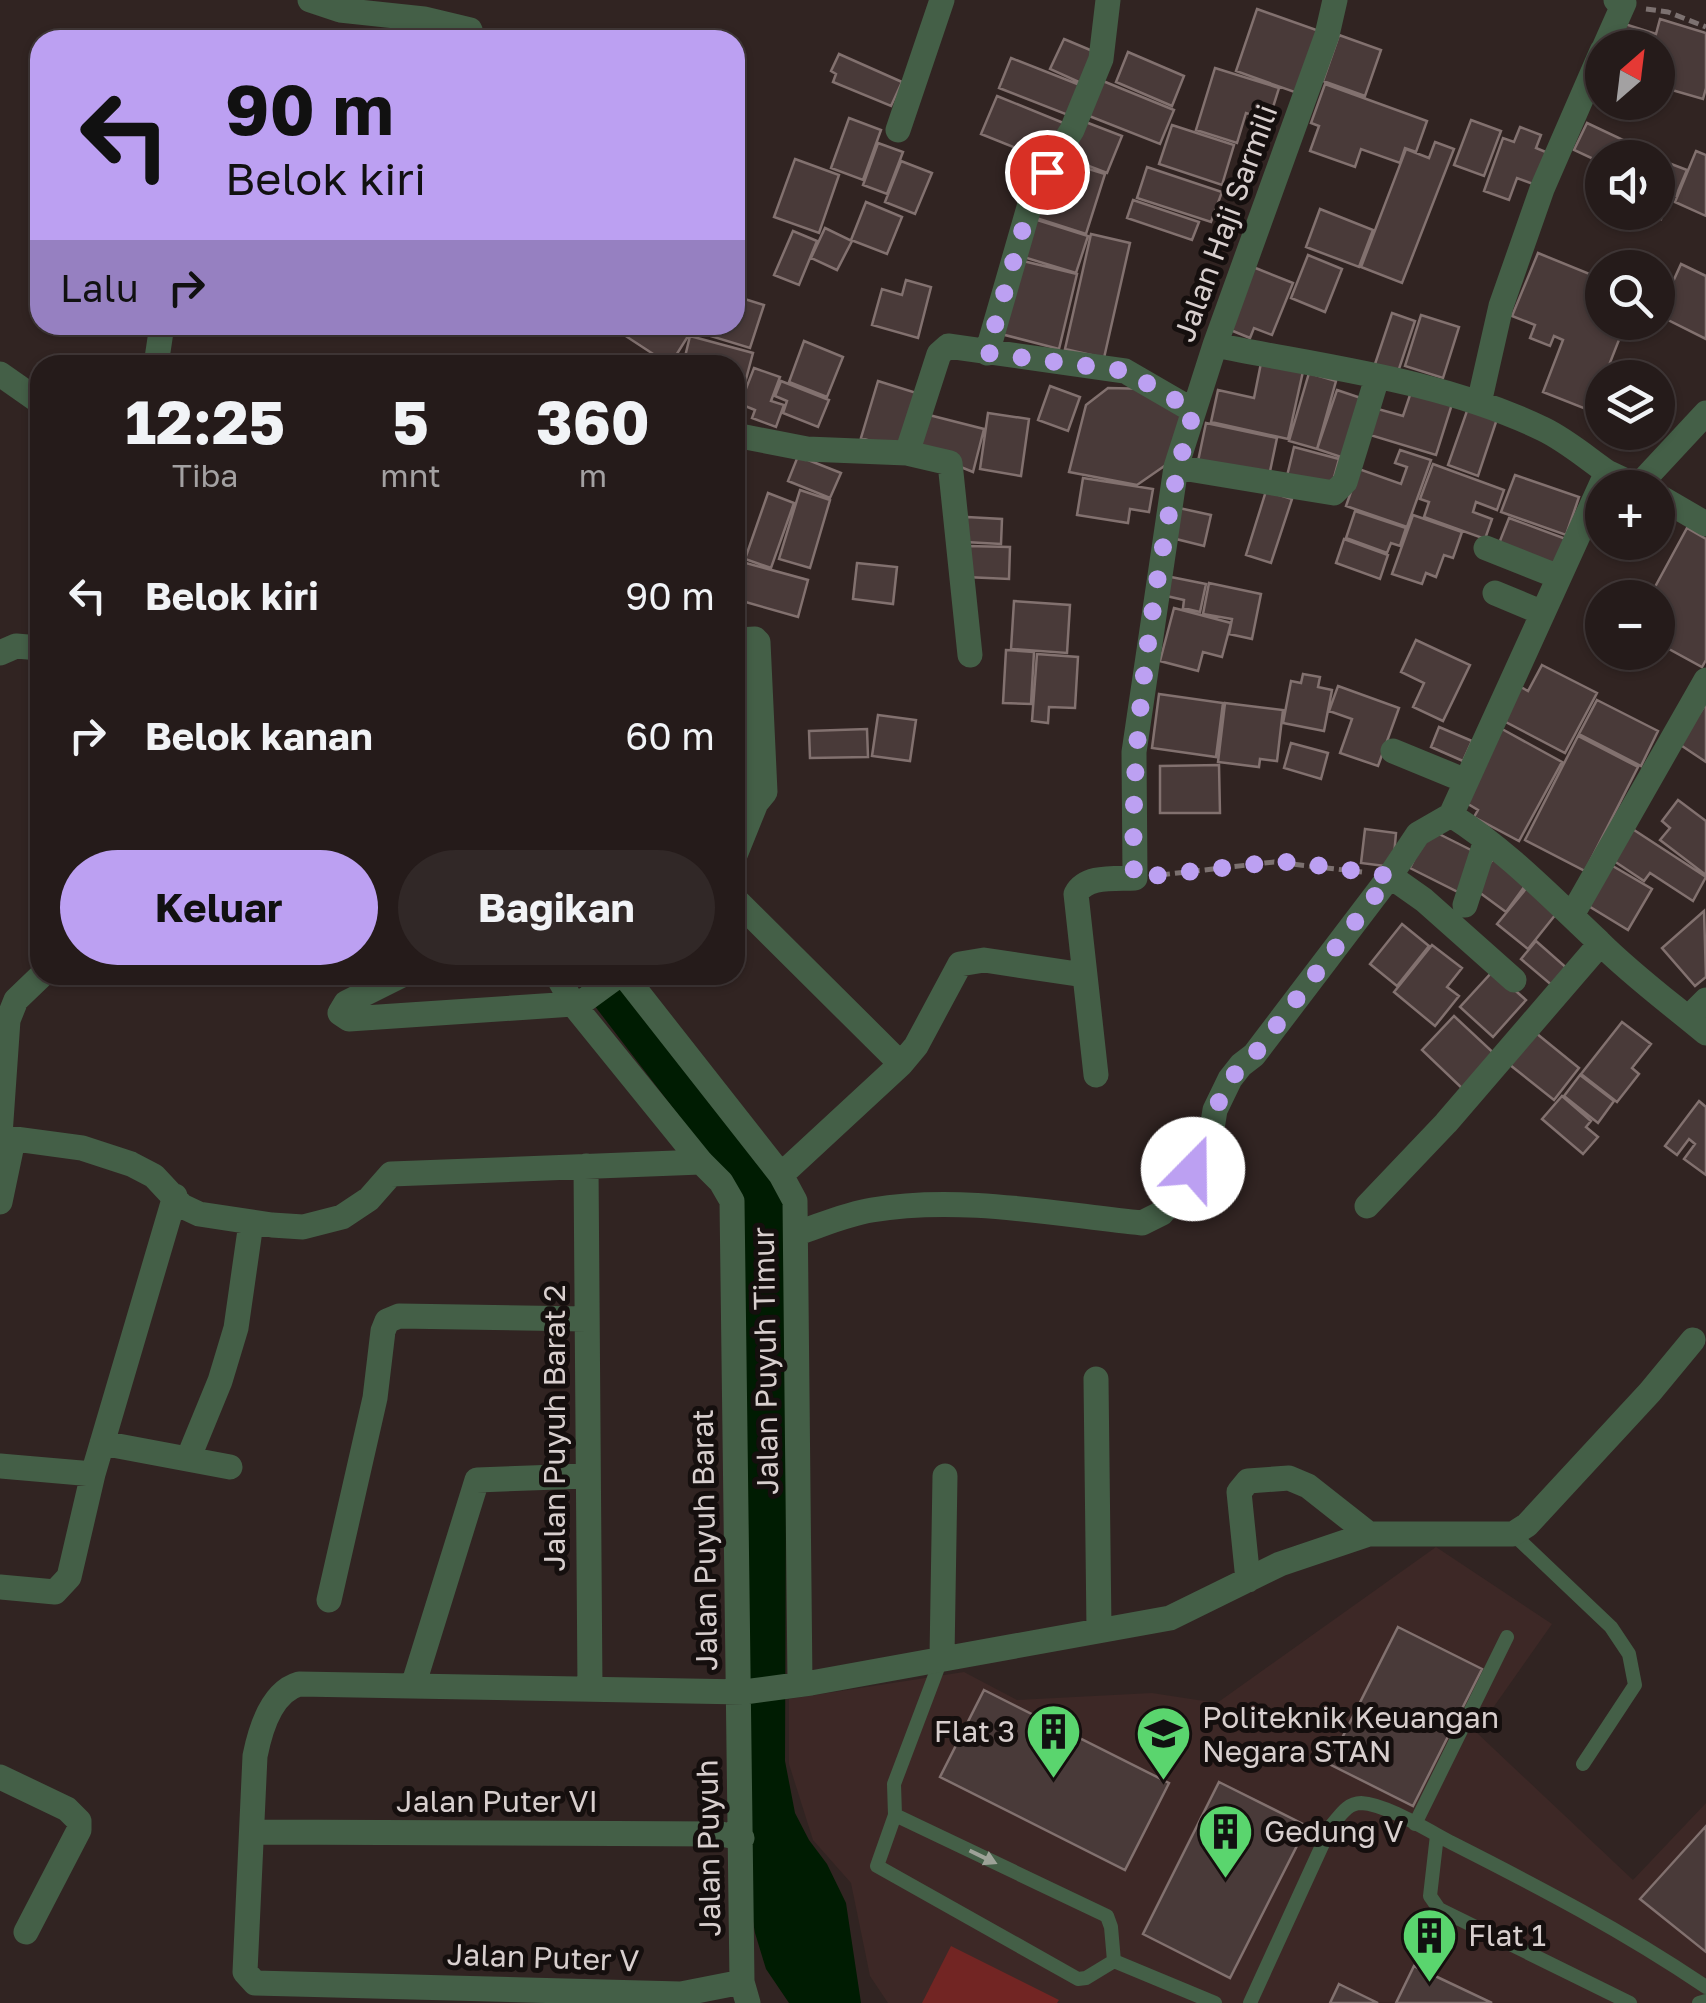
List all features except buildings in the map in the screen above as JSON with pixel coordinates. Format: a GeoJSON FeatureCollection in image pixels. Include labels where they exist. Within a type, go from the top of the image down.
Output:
{"type":"FeatureCollection","features":[{"type":"Feature","properties":{"kind":"street"},"geometry":{"type":"LineString","coordinates":[[310,0],[340,10],[395,14],[470,30]]}},
{"type":"Feature","properties":{"kind":"street"},"geometry":{"type":"LineString","coordinates":[[898,130],[942,0]]}},
{"type":"Feature","properties":{"kind":"street"},"geometry":{"type":"LineString","coordinates":[[987,353],[1034,190],[1072,130],[1101,59],[1108,0]]}},
{"type":"Feature","properties":{"kind":"street","name":"Jalan Haji Sarmili"},"geometry":{"type":"LineString","coordinates":[[1134,878],[1134,752],[1176,467],[1214,346],[1327,35],[1335,0]]}},
{"type":"Feature","properties":{"kind":"street"},"geometry":{"type":"LineString","coordinates":[[1610,30],[1620,1]]}},
{"type":"Feature","properties":{"kind":"street"},"geometry":{"type":"LineString","coordinates":[[1479,403],[1500,306],[1542,189],[1585,90]]}},
{"type":"Feature","properties":{"kind":"street"},"geometry":{"type":"LineString","coordinates":[[907,453],[939,354],[948,346],[1126,371],[1194,411]]}},
{"type":"Feature","properties":{"kind":"street"},"geometry":{"type":"LineString","coordinates":[[1214,346],[1479,403],[1546,430],[1605,470]]}},
{"type":"Feature","properties":{"kind":"street"},"geometry":{"type":"LineString","coordinates":[[0,374],[30,395]]}},
{"type":"Feature","properties":{"kind":"street"},"geometry":{"type":"LineString","coordinates":[[1176,467],[1334,493],[1345,482],[1377,378]]}},
{"type":"Feature","properties":{"kind":"street"},"geometry":{"type":"LineString","coordinates":[[1662,470],[1706,413]]}},
{"type":"Feature","properties":{"kind":"street"},"geometry":{"type":"LineString","coordinates":[[745,438],[807,449],[907,453],[946,460],[952,467],[970,655]]}},
{"type":"Feature","properties":{"kind":"street"},"geometry":{"type":"LineString","coordinates":[[1675,506],[1706,524]]}},
{"type":"Feature","properties":{"kind":"street"},"geometry":{"type":"LineString","coordinates":[[798,1233],[872,1210],[912,1207],[965,1205],[1142,1223],[1162,1213],[1209,1146],[1215,1110],[1230,1079],[1254,1055],[1418,834],[1451,815],[1585,522]]}},
{"type":"Feature","properties":{"kind":"street"},"geometry":{"type":"LineString","coordinates":[[1486,548],[1559,578]]}},
{"type":"Feature","properties":{"kind":"street"},"geometry":{"type":"LineString","coordinates":[[1495,593],[1543,612]]}},
{"type":"Feature","properties":{"kind":"street"},"geometry":{"type":"LineString","coordinates":[[745,640],[758,642],[765,792],[745,830]]}},
{"type":"Feature","properties":{"kind":"street"},"geometry":{"type":"LineString","coordinates":[[0,652],[9,647],[30,648]]}},
{"type":"Feature","properties":{"kind":"street"},"geometry":{"type":"LineString","coordinates":[[1572,915],[1706,680]]}},
{"type":"Feature","properties":{"kind":"street"},"geometry":{"type":"LineString","coordinates":[[1393,751],[1466,781]]}},
{"type":"Feature","properties":{"kind":"street"},"geometry":{"type":"LineString","coordinates":[[745,794],[756,803]]}},
{"type":"Feature","properties":{"kind":"street"},"geometry":{"type":"LineString","coordinates":[[1451,815],[1486,840],[1600,944],[1700,1017]]}},
{"type":"Feature","properties":{"kind":"street"},"geometry":{"type":"LineString","coordinates":[[1465,905],[1486,840]]}},
{"type":"Feature","properties":{"kind":"street"},"geometry":{"type":"LineString","coordinates":[[1390,876],[1424,900],[1514,980]]}},
{"type":"Feature","properties":{"kind":"street"},"geometry":{"type":"LineString","coordinates":[[1096,1075],[1078,889],[1102,879],[1134,878]]}},
{"type":"Feature","properties":{"kind":"street"},"geometry":{"type":"LineString","coordinates":[[745,909],[900,1064]]}},
{"type":"Feature","properties":{"kind":"street"},"geometry":{"type":"LineString","coordinates":[[1366,1206],[1446,1123],[1600,944]]}},
{"type":"Feature","properties":{"kind":"street"},"geometry":{"type":"LineString","coordinates":[[781,1175],[916,1046],[960,964],[984,960],[1084,975]]}},
{"type":"Feature","properties":{"kind":"street"},"geometry":{"type":"LineString","coordinates":[[0,1202],[8,1020],[16,1000],[32,985]]}},
{"type":"Feature","properties":{"kind":"street"},"geometry":{"type":"LineString","coordinates":[[376,985],[346,1003],[340,1013],[348,1019],[578,1003],[606,985]]}},
{"type":"Feature","properties":{"kind":"street","name":"Jalan Puyuh Barat"},"geometry":{"type":"LineString","coordinates":[[252,1832],[255,1756],[260,1734],[279,1694],[298,1684],[742,1691],[732,1201],[564,985]]}},
{"type":"Feature","properties":{"kind":"street","name":"Jalan Puyuh Timur"},"geometry":{"type":"LineString","coordinates":[[627,985],[781,1175],[796,1202],[795,1684]]}},
{"type":"Feature","properties":{"kind":"street"},"geometry":{"type":"LineString","coordinates":[[4,1137],[82,1148],[131,1164],[154,1176],[182,1206],[199,1214],[303,1227],[342,1217],[369,1199],[391,1174],[701,1162]]}},
{"type":"Feature","properties":{"kind":"street","name":"Jalan Puyuh Barat 2"},"geometry":{"type":"LineString","coordinates":[[586,1166],[590,1689]]}},
{"type":"Feature","properties":{"kind":"street"},"geometry":{"type":"LineString","coordinates":[[0,1587],[55,1592],[69,1577],[93,1474],[175,1196]]}},
{"type":"Feature","properties":{"kind":"street"},"geometry":{"type":"LineString","coordinates":[[188,1460],[220,1381],[236,1328],[250,1223]]}},
{"type":"Feature","properties":{"kind":"street"},"geometry":{"type":"LineString","coordinates":[[329,1600],[375,1398],[387,1321],[400,1316],[586,1319]]}},
{"type":"Feature","properties":{"kind":"street"},"geometry":{"type":"LineString","coordinates":[[742,1691],[1170,1618],[1280,1564],[1369,1534],[1513,1534],[1527,1525],[1693,1340]]}},
{"type":"Feature","properties":{"kind":"street"},"geometry":{"type":"LineString","coordinates":[[1096,1379],[1099,1630]]}},
{"type":"Feature","properties":{"kind":"street"},"geometry":{"type":"LineString","coordinates":[[102,1443],[230,1467]]}},
{"type":"Feature","properties":{"kind":"street"},"geometry":{"type":"LineString","coordinates":[[0,1466],[93,1474]]}},
{"type":"Feature","properties":{"kind":"street"},"geometry":{"type":"LineString","coordinates":[[413,1686],[477,1480],[586,1476]]}},
{"type":"Feature","properties":{"kind":"street"},"geometry":{"type":"LineString","coordinates":[[942,1657],[945,1476]]}},
{"type":"Feature","properties":{"kind":"street"},"geometry":{"type":"LineString","coordinates":[[1248,1580],[1239,1492],[1248,1481],[1289,1478],[1308,1486],[1369,1534]]}},
{"type":"Feature","properties":{"kind":"street","name":"Jalan Puyuh"},"geometry":{"type":"LineString","coordinates":[[742,1691],[745,1992]]}},
{"type":"Feature","properties":{"kind":"street"},"geometry":{"type":"LineString","coordinates":[[0,1777],[67,1809],[79,1821],[80,1830],[26,1932]]}},
{"type":"Feature","properties":{"kind":"street","name":"Jalan Puter VI"},"geometry":{"type":"LineString","coordinates":[[252,1832],[720,1834],[742,1838]]}},
{"type":"Feature","properties":{"kind":"street","name":"Jalan Puter V"},"geometry":{"type":"LineString","coordinates":[[252,1832],[245,1972],[255,1984],[341,1993],[745,1992]]}},
{"type":"Feature","properties":{"kind":"lane"},"geometry":{"type":"LineString","coordinates":[[1513,1534],[1611,1627],[1629,1654],[1635,1686],[1583,1764]]}},
{"type":"Feature","properties":{"kind":"lane"},"geometry":{"type":"LineString","coordinates":[[1415,1824],[1507,1637]]}},
{"type":"Feature","properties":{"kind":"lane"},"geometry":{"type":"LineString","coordinates":[[942,1657],[894,1784],[895,1815],[876,1862],[879,1868],[1078,1979],[1114,1960]]}},
{"type":"Feature","properties":{"kind":"lane"},"geometry":{"type":"LineString","coordinates":[[1250,2003],[1331,1826],[1350,1805],[1375,1806],[1438,1835],[1624,1934],[1706,1987]]}},
{"type":"Feature","properties":{"kind":"lane"},"geometry":{"type":"LineString","coordinates":[[895,1815],[1107,1916],[1114,1960]]}},
{"type":"Feature","properties":{"kind":"lane"},"geometry":{"type":"LineString","coordinates":[[1438,1835],[1430,1896],[1439,1909],[1630,2003]]}},
{"type":"Feature","properties":{"kind":"lane"},"geometry":{"type":"LineString","coordinates":[[1114,1960],[1215,2003]]}},
{"type":"Feature","properties":{"kind":"path"},"geometry":{"type":"LineString","coordinates":[[1620,1],[1668,12],[1706,27]]}},
{"type":"Feature","properties":{"kind":"path"},"geometry":{"type":"LineString","coordinates":[[1134,878],[1274,862],[1390,876]]}},
{"type":"Feature","properties":{"kind":"shaded area"},"geometry":{"type":"Polygon","coordinates":[[[579,985],[617,985],[766,1170],[783,1199],[787,1225],[785,1761],[795,1813],[846,1903],[861,2003],[789,2003],[766,1969],[747,1886],[739,1194],[579,985]]]}},
{"type":"Feature","properties":{"kind":"shaded area","name":"Politeknik Keuangan Negara STAN"},"geometry":{"type":"Polygon","coordinates":[[[1436,1547],[1552,1624],[1476,1732],[1633,1880],[1706,1803],[1706,2003],[888,2003],[870,1976],[851,1883],[813,1840],[789,1764],[789,1699],[964,1672],[1017,1700],[1152,1693],[1217,1703],[1436,1547]]]}},
{"type":"Feature","properties":{"kind":"shaded area"},"geometry":{"type":"Polygon","coordinates":[[[951,1946],[1059,2000],[922,2003],[951,1946]]]}},
{"type":"Feature","properties":{"kind":"place","name":"Flat 3"},"geometry":{"type":"Point","coordinates":[1054,1780]}},
{"type":"Feature","properties":{"kind":"place","name":"Politeknik Keuangan Negara STAN"},"geometry":{"type":"Point","coordinates":[1163,1783]}},
{"type":"Feature","properties":{"kind":"place","name":"Gedung V"},"geometry":{"type":"Point","coordinates":[1225,1880]}},
{"type":"Feature","properties":{"kind":"place","name":"Flat 1"},"geometry":{"type":"Point","coordinates":[1429,1984]}},
{"type":"Feature","properties":{"kind":"route"},"geometry":{"type":"LineString","coordinates":[[1047,172],[1034,190],[987,353],[1126,371],[1194,411],[1176,467],[1144,666],[1134,752],[1134,878],[1274,862],[1390,876],[1254,1055],[1230,1079],[1215,1110],[1212,1140],[1193,1169]]}}]}
